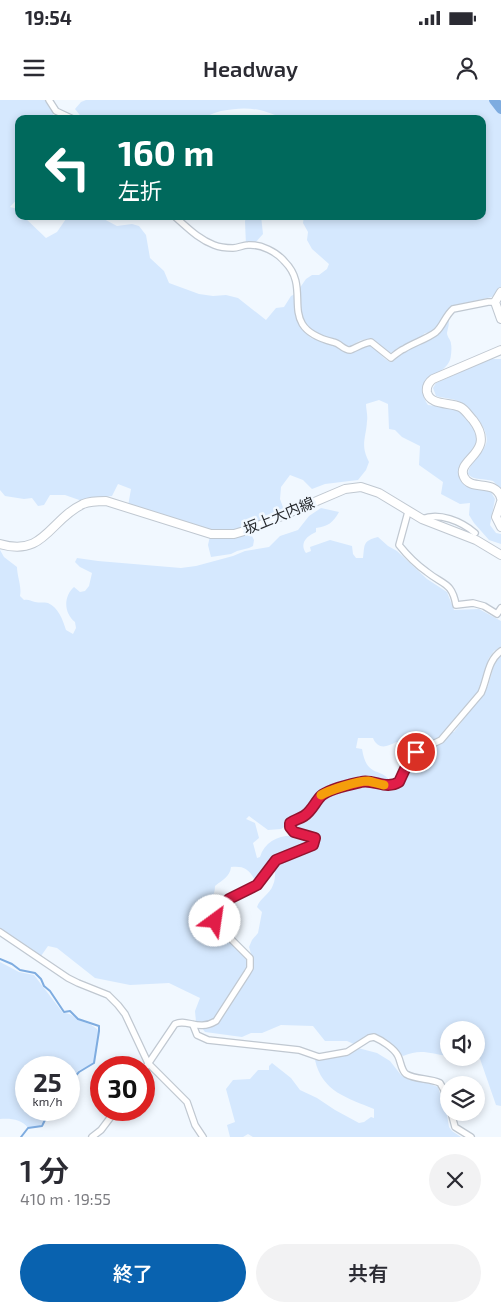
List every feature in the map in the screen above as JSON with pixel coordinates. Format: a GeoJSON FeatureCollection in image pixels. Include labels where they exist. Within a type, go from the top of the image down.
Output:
{"type":"FeatureCollection","features":[{"type":"Feature","properties":{"kind":"main road"},"geometry":{"type":"LineString","coordinates":[[501,292],[495,302],[501,319]]}},
{"type":"Feature","properties":{"kind":"main road"},"geometry":{"type":"LineString","coordinates":[[501,350],[433,379],[428,384],[426,390],[427,395],[435,402],[461,408],[474,422],[480,432],[481,441],[479,448],[462,471],[464,478],[472,484],[494,488],[498,491],[501,500],[496,517],[501,527]]}},
{"type":"Feature","properties":{"kind":"main road","name":"坂上大内線"},"geometry":{"type":"LineString","coordinates":[[0,544],[13,548],[32,545],[74,509],[92,501],[106,501],[211,534],[234,534],[251,529],[335,493],[354,488],[367,489],[378,493],[408,512],[476,540],[501,555]]}},
{"type":"Feature","properties":{"kind":"street"},"geometry":{"type":"LineString","coordinates":[[50,100],[56,111],[64,115]]}},
{"type":"Feature","properties":{"kind":"street"},"geometry":{"type":"LineString","coordinates":[[179,220],[200,239],[216,246],[233,248],[249,244],[276,253],[287,263],[291,270],[296,285],[301,322],[305,328],[317,338],[338,343],[344,349],[352,350],[362,344],[371,342],[390,358],[406,347],[434,333],[441,327],[449,312],[453,309],[495,302]]}},
{"type":"Feature","properties":{"kind":"street"},"geometry":{"type":"LineString","coordinates":[[408,512],[399,545],[405,553],[428,574],[448,585],[454,595],[456,605],[473,604],[484,606],[497,614],[501,608]]}},
{"type":"Feature","properties":{"kind":"street"},"geometry":{"type":"LineString","coordinates":[[422,519],[430,516],[453,520],[475,533]]}},
{"type":"Feature","properties":{"kind":"street"},"geometry":{"type":"LineString","coordinates":[[153,1056],[175,1024],[179,1022],[198,1027],[216,1021],[250,968],[250,958],[220,928],[215,921],[216,916],[229,899],[257,885],[276,860],[310,847],[315,841],[315,838],[294,832],[290,827],[290,823],[304,816],[315,805],[321,795],[333,789],[363,782],[389,786],[399,782],[410,758],[416,752],[441,740],[481,693],[490,664],[493,658],[501,652]]}},
{"type":"Feature","properties":{"kind":"street"},"geometry":{"type":"LineString","coordinates":[[0,932],[73,981],[108,995],[113,999],[126,1014],[145,1056]]}},
{"type":"Feature","properties":{"kind":"street"},"geometry":{"type":"LineString","coordinates":[[193,1025],[197,1035],[208,1040],[299,1050],[319,1057],[347,1052],[369,1038],[376,1037],[396,1054],[403,1070],[407,1074],[440,1083]]}},
{"type":"Feature","properties":{"kind":"street"},"geometry":{"type":"LineString","coordinates":[[155,1070],[187,1102],[195,1125],[203,1137]]}},
{"type":"Feature","properties":{"kind":"street"},"geometry":{"type":"LineString","coordinates":[[92,1137],[101,1130],[108,1121]]}},
{"type":"Feature","properties":{"kind":"street"},"geometry":{"type":"LineString","coordinates":[[453,1121],[454,1127],[471,1137]]}},
{"type":"Feature","properties":{"kind":"shaded area"},"geometry":{"type":"Polygon","coordinates":[[[0,100],[47,100],[52,108],[53,115],[15,115],[15,201],[10,207],[15,208],[15,220],[27,220],[46,238],[57,232],[65,220],[106,220],[117,226],[132,224],[139,226],[146,235],[150,258],[164,271],[169,283],[199,294],[226,295],[238,298],[266,320],[276,308],[284,307],[291,296],[295,294],[304,330],[311,338],[336,345],[344,352],[350,353],[371,344],[390,362],[409,348],[420,345],[448,317],[447,333],[451,343],[450,360],[447,366],[426,384],[423,390],[424,397],[428,405],[460,410],[469,418],[476,429],[478,435],[477,446],[461,465],[460,474],[464,482],[491,492],[495,499],[490,525],[496,533],[501,534],[501,544],[489,540],[474,523],[469,515],[470,503],[460,504],[441,494],[443,482],[419,465],[420,446],[402,437],[395,430],[389,429],[388,404],[379,400],[366,404],[367,419],[364,446],[369,462],[366,470],[358,480],[325,484],[312,489],[303,480],[290,475],[281,487],[280,499],[284,510],[237,530],[212,530],[154,511],[128,506],[131,489],[118,484],[112,496],[82,501],[65,495],[50,495],[44,505],[38,506],[32,498],[24,499],[5,496],[0,490],[0,100]]]}},
{"type":"Feature","properties":{"kind":"shaded area"},"geometry":{"type":"Polygon","coordinates":[[[86,100],[492,100],[501,111],[501,288],[492,297],[455,305],[433,332],[425,333],[418,340],[391,353],[371,340],[358,341],[347,347],[338,340],[326,339],[309,329],[301,316],[299,289],[306,279],[312,275],[319,275],[327,269],[329,264],[312,249],[307,240],[308,232],[303,220],[486,220],[486,115],[275,115],[246,108],[221,111],[210,115],[80,115],[75,109],[81,102],[86,100]]]}},
{"type":"Feature","properties":{"kind":"shaded area"},"geometry":{"type":"Polygon","coordinates":[[[261,220],[263,234],[255,243],[246,246],[245,221],[261,220]]]}},
{"type":"Feature","properties":{"kind":"shaded area"},"geometry":{"type":"Polygon","coordinates":[[[489,359],[501,359],[501,489],[493,481],[476,478],[468,474],[471,466],[486,444],[487,439],[483,426],[463,404],[453,399],[436,396],[433,388],[436,383],[489,359]]]}},
{"type":"Feature","properties":{"kind":"shaded area"},"geometry":{"type":"Polygon","coordinates":[[[321,508],[339,512],[335,519],[327,525],[316,528],[316,532],[305,540],[303,546],[306,553],[311,551],[310,547],[330,540],[352,546],[353,554],[356,558],[363,558],[365,544],[369,540],[378,537],[397,551],[427,579],[447,592],[454,610],[479,609],[501,621],[501,647],[494,651],[489,658],[478,692],[440,738],[422,748],[412,740],[402,745],[396,742],[380,746],[373,738],[358,738],[356,748],[362,749],[367,765],[374,771],[383,774],[391,782],[387,784],[378,781],[335,786],[325,792],[309,809],[292,819],[281,829],[268,830],[249,816],[246,819],[255,823],[259,838],[253,843],[257,858],[260,857],[268,844],[280,837],[303,837],[312,843],[285,855],[259,880],[255,880],[245,869],[231,867],[227,876],[215,886],[207,916],[208,921],[213,922],[219,932],[223,933],[248,959],[248,967],[215,1020],[198,1024],[195,1011],[200,998],[169,983],[130,985],[95,978],[57,948],[48,946],[41,956],[0,929],[0,550],[4,557],[17,567],[20,596],[24,600],[52,605],[60,614],[66,630],[73,634],[76,628],[75,622],[67,610],[68,595],[74,587],[80,592],[85,591],[89,586],[92,573],[75,562],[77,558],[181,568],[196,566],[245,551],[269,547],[280,536],[298,530],[309,516],[321,508]]]}},
{"type":"Feature","properties":{"kind":"shaded area"},"geometry":{"type":"Polygon","coordinates":[[[243,535],[252,536],[254,540],[253,546],[231,554],[211,557],[208,545],[210,536],[227,538],[243,535]]]}},
{"type":"Feature","properties":{"kind":"shaded area"},"geometry":{"type":"Polygon","coordinates":[[[501,654],[501,1106],[496,1105],[482,1066],[485,1066],[485,1021],[440,1021],[440,1054],[415,1052],[403,1056],[379,1037],[356,1045],[347,1041],[325,1041],[313,1026],[281,1025],[262,1033],[251,1033],[242,1037],[205,1032],[202,1028],[210,1026],[246,979],[252,957],[249,947],[258,933],[262,912],[257,907],[274,883],[275,872],[272,867],[277,862],[314,845],[316,842],[315,836],[299,828],[298,825],[306,821],[309,813],[320,799],[338,789],[356,784],[386,787],[398,785],[416,756],[435,746],[451,732],[454,732],[488,686],[496,658],[501,654]]]}},
{"type":"Feature","properties":{"kind":"shaded area"},"geometry":{"type":"Polygon","coordinates":[[[0,962],[19,972],[34,975],[63,1013],[70,1014],[92,1025],[99,1032],[95,1056],[90,1056],[90,1065],[80,1070],[80,1056],[15,1056],[15,1120],[0,1119],[0,962]]]}},
{"type":"Feature","properties":{"kind":"shaded area"},"geometry":{"type":"Polygon","coordinates":[[[358,1048],[377,1053],[390,1061],[401,1075],[410,1080],[425,1082],[438,1087],[440,1093],[440,1121],[448,1121],[452,1131],[461,1137],[253,1137],[248,1134],[243,1137],[230,1137],[227,1125],[235,1122],[226,1089],[233,1080],[250,1079],[258,1070],[269,1070],[269,1066],[272,1063],[291,1078],[300,1090],[359,1123],[371,1117],[374,1118],[374,1109],[346,1097],[330,1087],[318,1071],[315,1060],[358,1048]]]}},
{"type":"Feature","properties":{"kind":"shaded area"},"geometry":{"type":"Polygon","coordinates":[[[18,1121],[44,1121],[39,1127],[28,1128],[18,1121]]]}},
{"type":"Feature","properties":{"kind":"waterway"},"geometry":{"type":"LineString","coordinates":[[494,100],[501,109]]}},
{"type":"Feature","properties":{"kind":"waterway"},"geometry":{"type":"LineString","coordinates":[[0,959],[20,970],[35,973],[64,1012],[70,1011],[78,1019],[99,1026],[94,1063],[80,1071]]}},
{"type":"Feature","properties":{"kind":"waterway"},"geometry":{"type":"LineString","coordinates":[[21,1137],[28,1128],[42,1126],[44,1121]]}},
{"type":"Feature","properties":{"kind":"slow traffic"},"geometry":{"type":"LineString","coordinates":[[321,795],[333,789],[368,781],[384,785]]}},
{"type":"Feature","properties":{"kind":"route"},"geometry":{"type":"LineString","coordinates":[[215,921],[223,905],[235,895],[257,885],[276,860],[313,845],[315,838],[303,833],[294,832],[290,827],[290,823],[304,816],[315,805],[321,795],[333,789],[368,781],[387,786],[396,784],[399,782],[410,758],[416,752]]}}]}
